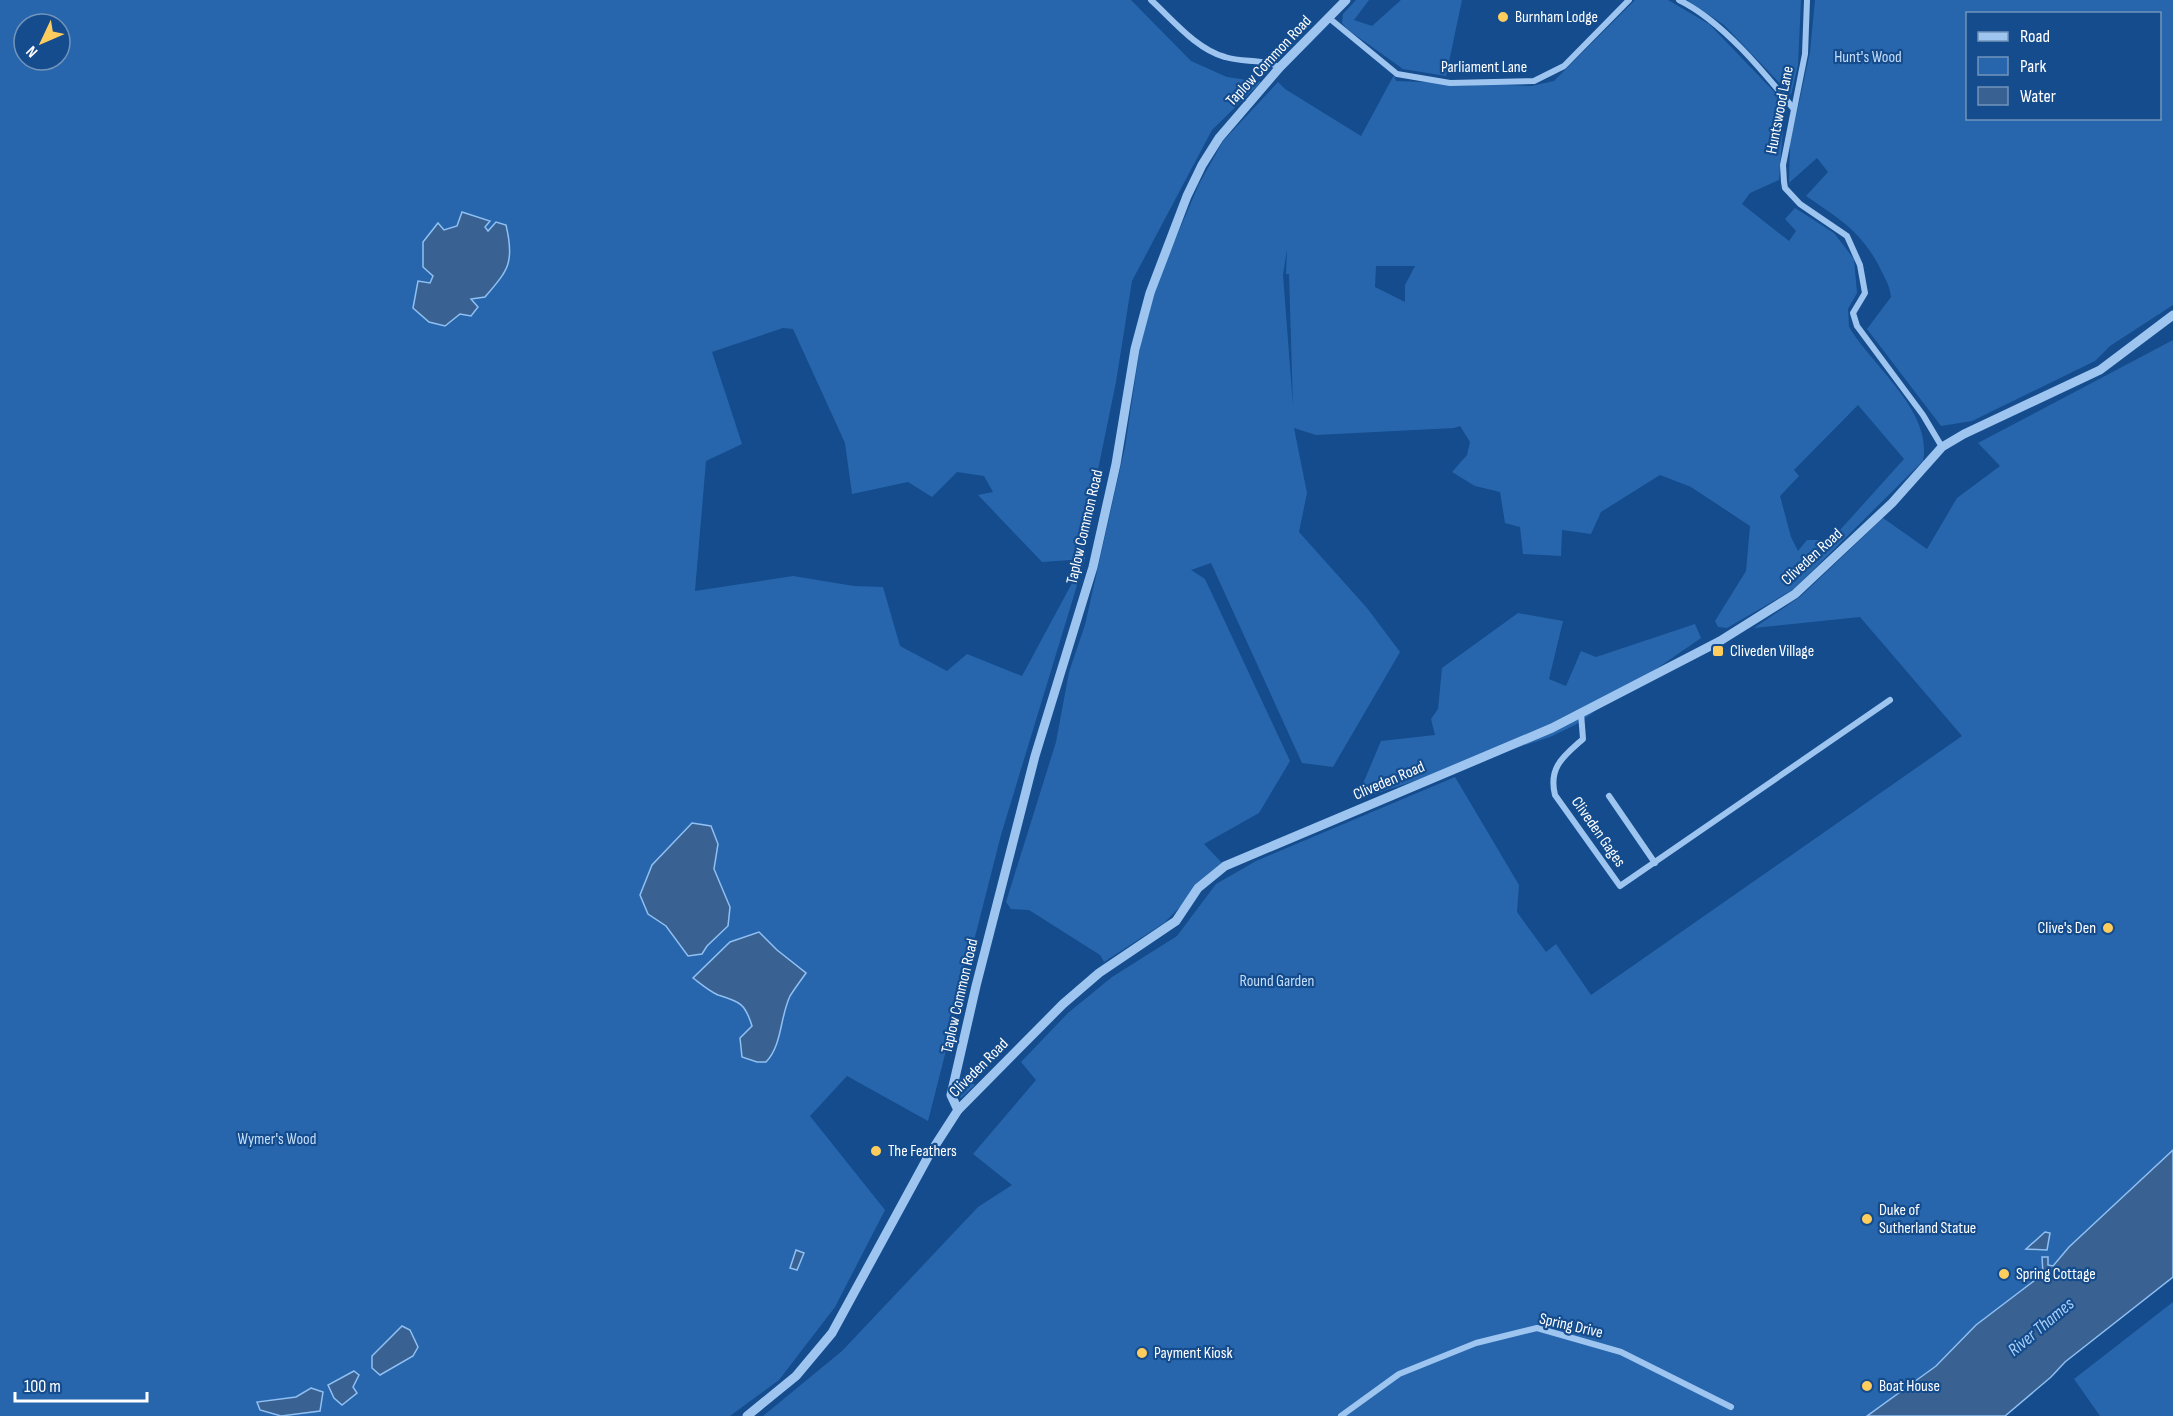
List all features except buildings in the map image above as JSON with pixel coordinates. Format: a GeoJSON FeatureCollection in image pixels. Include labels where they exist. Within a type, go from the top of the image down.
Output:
{"type":"FeatureCollection","features":[{"type":"Feature","properties":{"kind":"street"},"geometry":{"type":"LineString","coordinates":[[1151,0],[1202,47],[1226,58],[1264,60],[1280,67]]}},
{"type":"Feature","properties":{"kind":"street","name":"Taplow Common Road"},"geometry":{"type":"LineString","coordinates":[[958,1110],[951,1095],[976,986],[1035,756],[1093,567],[1116,464],[1135,349],[1150,293],[1202,165],[1219,138],[1280,67],[1346,0]]}},
{"type":"Feature","properties":{"kind":"street","name":"Parliament Lane"},"geometry":{"type":"LineString","coordinates":[[1329,18],[1397,74],[1450,83],[1534,81],[1564,66],[1629,0]]}},
{"type":"Feature","properties":{"kind":"street"},"geometry":{"type":"LineString","coordinates":[[1679,0],[1697,9],[1742,50],[1793,108]]}},
{"type":"Feature","properties":{"kind":"street","name":"Huntswood Lane"},"geometry":{"type":"LineString","coordinates":[[1808,0],[1805,54],[1783,165],[1785,188],[1800,204],[1847,236],[1860,265],[1865,293],[1853,313],[1857,326],[1923,415],[1942,447]]}},
{"type":"Feature","properties":{"kind":"street","name":"Cliveden Road"},"geometry":{"type":"LineString","coordinates":[[747,1416],[796,1376],[832,1333],[929,1155],[958,1110],[1063,1004],[1099,974],[1176,921],[1198,888],[1225,866],[1552,728],[1720,640],[1795,594],[1892,503],[1942,447],[1964,434],[2094,374],[2173,315]]}},
{"type":"Feature","properties":{"kind":"street","name":"Cliveden Gages"},"geometry":{"type":"LineString","coordinates":[[1581,713],[1582,739],[1557,762],[1552,780],[1555,795],[1620,886],[1890,700]]}},
{"type":"Feature","properties":{"kind":"street"},"geometry":{"type":"LineString","coordinates":[[1609,796],[1655,863]]}},
{"type":"Feature","properties":{"kind":"street","name":"Spring Drive"},"geometry":{"type":"LineString","coordinates":[[1341,1416],[1399,1374],[1476,1343],[1537,1328],[1621,1352],[1731,1407]]}},
{"type":"Feature","properties":{"kind":"green space","name":"Wymer's Wood"},"geometry":{"type":"Polygon","coordinates":[[[0,0],[1131,0],[1191,61],[1227,77],[1261,82],[1212,130],[1132,281],[1116,382],[1084,538],[1085,559],[1001,835],[928,1121],[847,1076],[810,1116],[885,1210],[835,1307],[779,1380],[730,1416],[0,1416],[0,0]],[[783,328],[712,352],[742,444],[706,461],[695,591],[793,576],[854,586],[883,587],[900,646],[947,671],[967,654],[1022,676],[1085,559],[1042,562],[978,495],[993,492],[984,476],[957,472],[932,497],[908,482],[852,494],[845,443],[793,329],[783,328]]]}},
{"type":"Feature","properties":{"kind":"green space"},"geometry":{"type":"Polygon","coordinates":[[[1356,0],[1369,0],[1354,20],[1372,26],[1401,0],[1462,0],[1446,76],[1403,69],[1347,29],[1342,23],[1343,14],[1356,0]]]}},
{"type":"Feature","properties":{"kind":"green space"},"geometry":{"type":"Polygon","coordinates":[[[1635,0],[1668,0],[1709,24],[1785,103],[1779,180],[1750,193],[1742,204],[1789,241],[1796,231],[1785,219],[1795,208],[1834,233],[1854,259],[1857,293],[1848,309],[1849,327],[1910,407],[1919,424],[1924,442],[1923,461],[1794,589],[1727,628],[1718,627],[1715,621],[1746,571],[1750,526],[1691,487],[1660,475],[1601,512],[1591,534],[1562,530],[1561,556],[1523,554],[1520,527],[1505,523],[1500,492],[1475,486],[1452,472],[1467,455],[1470,442],[1460,426],[1316,435],[1294,428],[1307,493],[1299,532],[1367,608],[1400,652],[1333,767],[1302,763],[1211,563],[1191,570],[1205,579],[1290,761],[1259,813],[1204,844],[1223,864],[1164,923],[1104,962],[1100,955],[1029,910],[1011,909],[1006,902],[1056,742],[1069,672],[1085,625],[1125,447],[1142,334],[1157,282],[1199,184],[1223,141],[1278,82],[1285,89],[1361,136],[1394,75],[1396,81],[1531,86],[1554,81],[1635,0]],[[1287,249],[1283,275],[1293,406],[1289,274],[1286,274],[1287,249]],[[1376,266],[1375,287],[1405,302],[1405,285],[1415,266],[1376,266]],[[1858,405],[1794,470],[1799,476],[1780,496],[1791,537],[1798,551],[1807,540],[1831,540],[1904,459],[1858,405]]]}},
{"type":"Feature","properties":{"kind":"green space"},"geometry":{"type":"Polygon","coordinates":[[[1687,0],[1801,0],[1798,65],[1791,95],[1724,25],[1687,0]]]}},
{"type":"Feature","properties":{"kind":"green space","name":"Hunt's Wood"},"geometry":{"type":"Polygon","coordinates":[[[1815,0],[2173,0],[2173,305],[2110,346],[2095,361],[1972,421],[1941,426],[1867,329],[1891,297],[1879,266],[1856,234],[1838,218],[1806,196],[1828,172],[1817,158],[1789,183],[1790,144],[1810,52],[1815,0]]]}},
{"type":"Feature","properties":{"kind":"green space","name":"Round Garden"},"geometry":{"type":"Polygon","coordinates":[[[2173,340],[2173,1150],[2069,1247],[2053,1266],[2048,1265],[2043,1274],[1976,1325],[1936,1365],[1867,1416],[763,1416],[842,1351],[978,1207],[1012,1185],[973,1154],[1036,1080],[1021,1062],[1068,1013],[1112,977],[1177,936],[1216,884],[1256,861],[1455,777],[1519,885],[1517,912],[1546,952],[1556,944],[1591,995],[1962,736],[1860,617],[1754,628],[1801,596],[1883,518],[1927,549],[1957,498],[2000,466],[1978,443],[2173,340]]]}},
{"type":"Feature","properties":{"kind":"green space"},"geometry":{"type":"Polygon","coordinates":[[[1518,613],[1563,621],[1549,679],[1566,686],[1581,651],[1596,657],[1695,624],[1701,638],[1575,725],[1550,737],[1356,800],[1381,741],[1435,735],[1431,719],[1438,709],[1442,668],[1518,613]]]}},
{"type":"Feature","properties":{"kind":"green space"},"geometry":{"type":"Polygon","coordinates":[[[961,1077],[975,1085],[961,1098],[956,1095],[961,1077]]]}},
{"type":"Feature","properties":{"kind":"green space"},"geometry":{"type":"Polygon","coordinates":[[[2173,1302],[2173,1416],[2100,1416],[2074,1379],[2173,1302]]]}},
{"type":"Feature","properties":{"kind":"water"},"geometry":{"type":"Polygon","coordinates":[[[462,212],[490,221],[485,227],[488,231],[496,222],[506,225],[510,248],[508,265],[485,297],[471,299],[478,307],[471,316],[460,314],[445,326],[429,322],[413,308],[418,281],[430,283],[433,276],[423,267],[423,242],[438,223],[444,230],[457,226],[462,212]]]}},
{"type":"Feature","properties":{"kind":"water"},"geometry":{"type":"Polygon","coordinates":[[[692,823],[711,826],[718,844],[714,869],[730,907],[728,926],[702,954],[688,956],[666,926],[648,914],[640,895],[652,865],[692,823]]]}},
{"type":"Feature","properties":{"kind":"water"},"geometry":{"type":"Polygon","coordinates":[[[759,932],[806,973],[790,996],[778,1040],[766,1062],[757,1062],[742,1057],[740,1038],[752,1026],[741,1004],[711,992],[693,978],[730,942],[759,932]]]}},
{"type":"Feature","properties":{"kind":"water","name":"River Thames"},"geometry":{"type":"Polygon","coordinates":[[[2173,1150],[2173,1277],[2065,1362],[2005,1416],[1867,1416],[1936,1366],[1976,1325],[2043,1274],[2042,1257],[2048,1257],[2048,1265],[2053,1266],[2069,1247],[2173,1150]]]}},
{"type":"Feature","properties":{"kind":"water"},"geometry":{"type":"Polygon","coordinates":[[[2045,1232],[2050,1233],[2047,1250],[2026,1249],[2045,1232]]]}},
{"type":"Feature","properties":{"kind":"water"},"geometry":{"type":"Polygon","coordinates":[[[796,1250],[804,1253],[797,1270],[790,1268],[796,1250]]]}},
{"type":"Feature","properties":{"kind":"water"},"geometry":{"type":"Polygon","coordinates":[[[402,1326],[410,1330],[418,1347],[413,1356],[380,1375],[372,1368],[372,1356],[402,1326]]]}},
{"type":"Feature","properties":{"kind":"water"},"geometry":{"type":"Polygon","coordinates":[[[354,1371],[359,1375],[353,1387],[357,1393],[342,1405],[334,1398],[328,1385],[354,1371]]]}},
{"type":"Feature","properties":{"kind":"water"},"geometry":{"type":"Polygon","coordinates":[[[311,1388],[323,1392],[320,1411],[281,1416],[260,1410],[257,1402],[296,1397],[311,1388]]]}},
{"type":"Feature","properties":{"kind":"place","name":"Burnham Lodge"},"geometry":{"type":"Point","coordinates":[1503,17]}},
{"type":"Feature","properties":{"kind":"place","name":"Cliveden Village"},"geometry":{"type":"Point","coordinates":[1718,651]}},
{"type":"Feature","properties":{"kind":"place","name":"Clive's Den"},"geometry":{"type":"Point","coordinates":[2108,928]}},
{"type":"Feature","properties":{"kind":"place","name":"The Feathers"},"geometry":{"type":"Point","coordinates":[876,1151]}},
{"type":"Feature","properties":{"kind":"place","name":"Duke of Sutherland Statue"},"geometry":{"type":"Point","coordinates":[1867,1219]}},
{"type":"Feature","properties":{"kind":"place","name":"Spring Cottage"},"geometry":{"type":"Point","coordinates":[2004,1274]}},
{"type":"Feature","properties":{"kind":"place","name":"Payment Kiosk"},"geometry":{"type":"Point","coordinates":[1142,1353]}},
{"type":"Feature","properties":{"kind":"place","name":"Boat House"},"geometry":{"type":"Point","coordinates":[1867,1386]}}]}
